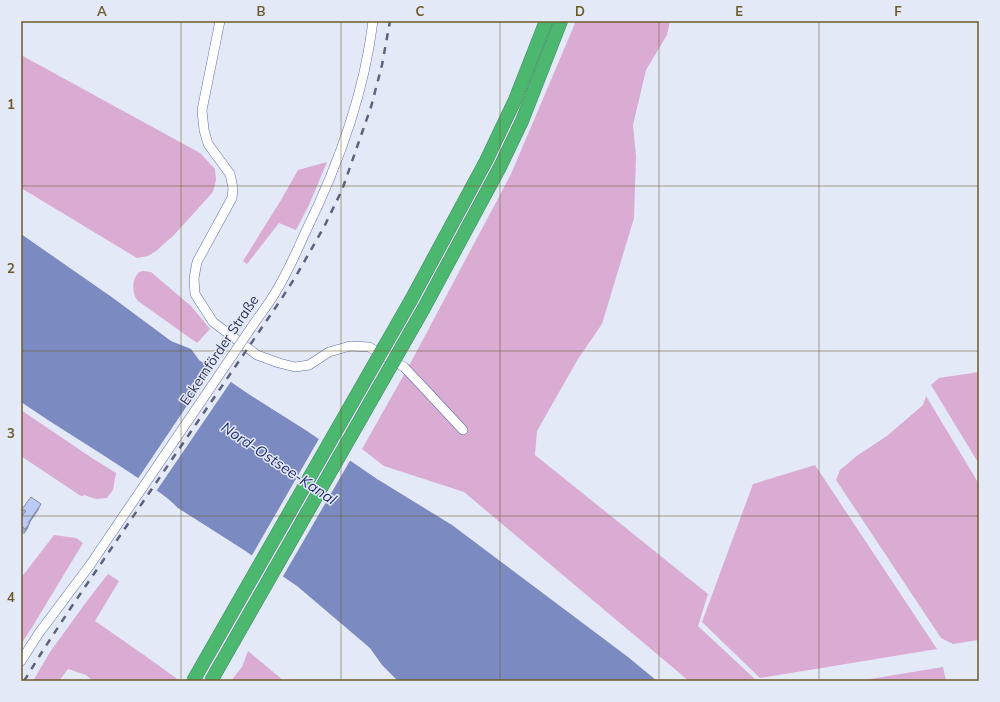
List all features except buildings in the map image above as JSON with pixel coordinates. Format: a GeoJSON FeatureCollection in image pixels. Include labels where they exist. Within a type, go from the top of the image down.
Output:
{"type":"FeatureCollection","features":[{"type":"Feature","properties":{"kind":"highway"},"geometry":{"type":"LineString","coordinates":[[193,681],[411,300],[486,161],[518,93],[546,21]]}},
{"type":"Feature","properties":{"kind":"highway"},"geometry":{"type":"LineString","coordinates":[[211,681],[424,308],[500,167],[519,128],[542,73],[561,21]]}},
{"type":"Feature","properties":{"kind":"street"},"geometry":{"type":"LineString","coordinates":[[220,21],[202,110],[204,130],[208,144],[230,174],[233,188],[232,198],[197,262],[194,278],[195,294],[214,322],[225,332],[257,355],[279,363],[295,367],[309,365],[329,352],[350,346],[368,347],[404,367],[463,430]]}},
{"type":"Feature","properties":{"kind":"street","name":"Eckernförder Straße"},"geometry":{"type":"LineString","coordinates":[[21,661],[39,633],[90,565],[275,293],[310,223],[343,146],[363,78],[374,21]]}},
{"type":"Feature","properties":{"kind":"shaded area"},"geometry":{"type":"Polygon","coordinates":[[[576,21],[670,21],[667,35],[646,70],[633,125],[636,156],[634,218],[602,324],[578,359],[537,431],[535,455],[708,594],[698,626],[757,681],[689,681],[464,492],[384,466],[362,449],[410,364],[511,174],[576,21]]]}},
{"type":"Feature","properties":{"kind":"shaded area"},"geometry":{"type":"Polygon","coordinates":[[[21,55],[200,153],[215,169],[216,180],[213,192],[174,235],[156,251],[148,256],[137,258],[21,188],[21,55]]]}},
{"type":"Feature","properties":{"kind":"shaded area"},"geometry":{"type":"Polygon","coordinates":[[[327,162],[309,205],[296,230],[279,223],[247,264],[243,261],[298,170],[327,162]]]}},
{"type":"Feature","properties":{"kind":"shaded area"},"geometry":{"type":"Polygon","coordinates":[[[139,272],[151,272],[191,306],[210,329],[197,343],[136,299],[134,281],[139,272]]]}},
{"type":"Feature","properties":{"kind":"shaded area"},"geometry":{"type":"Polygon","coordinates":[[[979,372],[979,464],[931,385],[939,378],[979,372]]]}},
{"type":"Feature","properties":{"kind":"shaded area"},"geometry":{"type":"Polygon","coordinates":[[[926,396],[979,484],[979,640],[953,644],[941,638],[836,480],[840,470],[858,455],[887,436],[923,405],[926,396]]]}},
{"type":"Feature","properties":{"kind":"shaded area"},"geometry":{"type":"Polygon","coordinates":[[[21,410],[116,473],[113,490],[107,498],[96,499],[84,495],[81,496],[21,456],[21,410]]]}},
{"type":"Feature","properties":{"kind":"shaded area"},"geometry":{"type":"Polygon","coordinates":[[[815,465],[937,649],[760,678],[702,622],[753,484],[815,465]]]}},
{"type":"Feature","properties":{"kind":"shaded area"},"geometry":{"type":"Polygon","coordinates":[[[54,535],[76,538],[83,543],[21,644],[21,578],[54,535]]]}},
{"type":"Feature","properties":{"kind":"shaded area"},"geometry":{"type":"Polygon","coordinates":[[[108,574],[119,581],[95,621],[180,681],[93,681],[86,675],[68,669],[59,681],[33,681],[50,652],[108,574]]]}},
{"type":"Feature","properties":{"kind":"shaded area"},"geometry":{"type":"Polygon","coordinates":[[[248,651],[284,681],[231,681],[242,667],[248,651]]]}},
{"type":"Feature","properties":{"kind":"shaded area"},"geometry":{"type":"Polygon","coordinates":[[[943,667],[946,681],[858,681],[943,667]]]}},
{"type":"Feature","properties":{"kind":"water","name":"Nord-Ostsee-Kanal"},"geometry":{"type":"Polygon","coordinates":[[[21,234],[113,298],[171,341],[191,349],[199,360],[247,393],[307,431],[377,479],[452,525],[628,657],[657,681],[398,681],[382,665],[370,648],[297,586],[178,508],[148,484],[21,402],[21,234]]]}},
{"type":"Feature","properties":{"kind":"pier"},"geometry":{"type":"Polygon","coordinates":[[[213,367],[232,380],[155,493],[137,480],[213,367]]]}},
{"type":"Feature","properties":{"kind":"pier"},"geometry":{"type":"Polygon","coordinates":[[[320,437],[351,459],[282,578],[251,557],[320,437]]]}},
{"type":"Feature","properties":{"kind":"railway"},"geometry":{"type":"LineString","coordinates":[[24,681],[70,609],[282,298],[324,227],[342,190],[371,107],[382,65],[390,21]]}}]}
